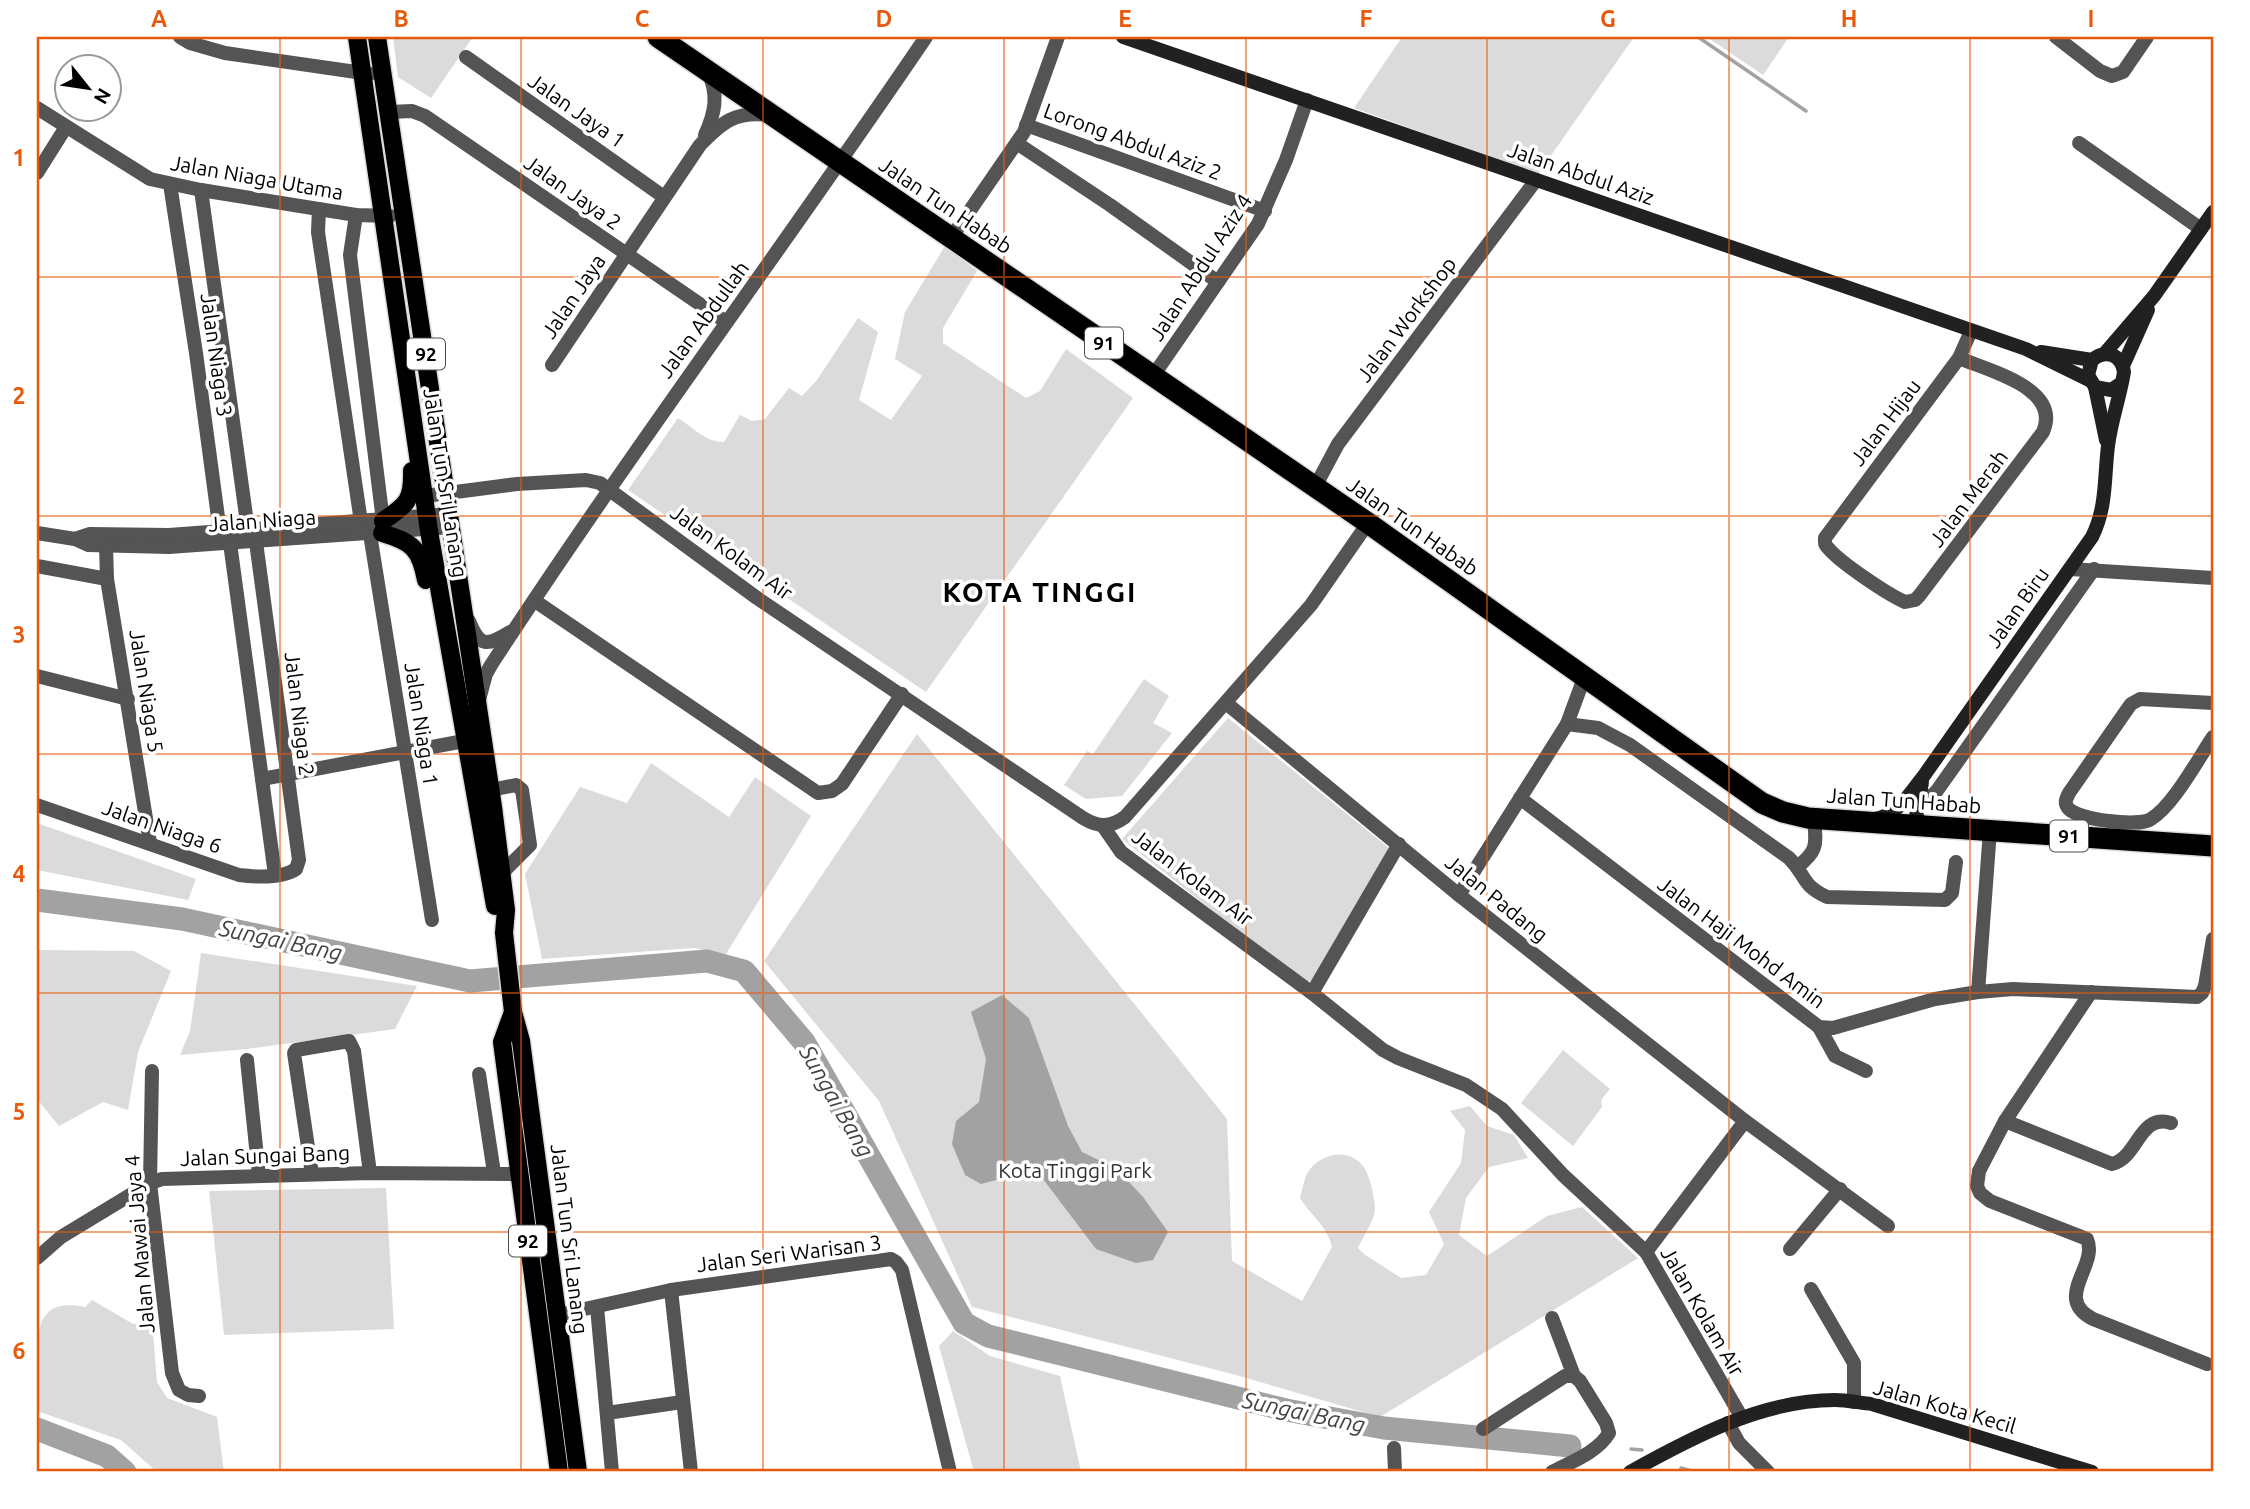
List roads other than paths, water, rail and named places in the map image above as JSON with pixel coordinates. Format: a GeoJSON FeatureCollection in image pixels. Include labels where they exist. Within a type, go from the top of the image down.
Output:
{"type":"FeatureCollection","features":[{"type":"Feature","properties":{"kind":"highway","name":"Jalan Tun Habab"},"geometry":{"type":"LineString","coordinates":[[658,37],[1368,523],[1762,803],[1783,812],[1814,818],[1990,830],[2094,828],[2213,846]]}},
{"type":"Feature","properties":{"kind":"main road","name":"Jalan Tun Sri Lanang"},"geometry":{"type":"LineString","coordinates":[[357,37],[451,662],[496,911],[504,933]]}},
{"type":"Feature","properties":{"kind":"main road","name":"Jalan Tun Sri Lanang"},"geometry":{"type":"LineString","coordinates":[[377,37],[406,214],[491,790],[506,910],[504,933],[513,1012],[521,1041],[578,1472]]}},
{"type":"Feature","properties":{"kind":"main road"},"geometry":{"type":"LineString","coordinates":[[415,428],[412,447],[412,493],[402,508],[378,529],[409,543],[419,554],[438,646],[451,662]]}},
{"type":"Feature","properties":{"kind":"main road","name":"Jalan Tun Sri Lanang"},"geometry":{"type":"LineString","coordinates":[[513,1012],[502,1042],[559,1472]]}},
{"type":"Feature","properties":{"kind":"street"},"geometry":{"type":"LineString","coordinates":[[223,37],[225,53]]}},
{"type":"Feature","properties":{"kind":"street","name":"Jalan Abdullah"},"geometry":{"type":"LineString","coordinates":[[478,708],[486,674],[609,488],[841,163],[926,37]]}},
{"type":"Feature","properties":{"kind":"street"},"geometry":{"type":"LineString","coordinates":[[951,238],[1018,144],[1058,37]]}},
{"type":"Feature","properties":{"kind":"street","name":"Jalan Abdul Aziz"},"geometry":{"type":"LineString","coordinates":[[1124,37],[2026,349]]}},
{"type":"Feature","properties":{"kind":"street"},"geometry":{"type":"LineString","coordinates":[[2056,37],[2100,71],[2112,76],[2123,72],[2147,37]]}},
{"type":"Feature","properties":{"kind":"street"},"geometry":{"type":"LineString","coordinates":[[185,40],[225,53],[384,76]]}},
{"type":"Feature","properties":{"kind":"street","name":"Jalan Jaya 1"},"geometry":{"type":"LineString","coordinates":[[466,57],[664,197]]}},
{"type":"Feature","properties":{"kind":"street","name":"Jalan Jaya"},"geometry":{"type":"LineString","coordinates":[[700,145],[714,110],[714,85],[709,72]]}},
{"type":"Feature","properties":{"kind":"street","name":"Jalan Abdul Aziz 4"},"geometry":{"type":"LineString","coordinates":[[1153,376],[1265,211],[1307,100]]}},
{"type":"Feature","properties":{"kind":"street","name":"Jalan Niaga Utama"},"geometry":{"type":"LineString","coordinates":[[37,108],[150,179],[356,215],[383,218],[406,214]]}},
{"type":"Feature","properties":{"kind":"street","name":"Jalan Jaya 2"},"geometry":{"type":"LineString","coordinates":[[390,112],[412,111],[425,116],[726,322]]}},
{"type":"Feature","properties":{"kind":"street","name":"Jalan Jaya"},"geometry":{"type":"LineString","coordinates":[[552,365],[700,145],[718,126],[728,120],[755,113],[771,115]]}},
{"type":"Feature","properties":{"kind":"street","name":"Lorong Abdul Aziz 2"},"geometry":{"type":"LineString","coordinates":[[1027,125],[1265,211]]}},
{"type":"Feature","properties":{"kind":"street"},"geometry":{"type":"LineString","coordinates":[[37,173],[66,127]]}},
{"type":"Feature","properties":{"kind":"street"},"geometry":{"type":"LineString","coordinates":[[2079,143],[2202,229]]}},
{"type":"Feature","properties":{"kind":"street"},"geometry":{"type":"LineString","coordinates":[[1018,144],[1218,282]]}},
{"type":"Feature","properties":{"kind":"street","name":"Jalan Workshop"},"geometry":{"type":"LineString","coordinates":[[1315,487],[1338,444],[1536,180]]}},
{"type":"Feature","properties":{"kind":"street","name":"Jalan Niaga 3"},"geometry":{"type":"LineString","coordinates":[[170,184],[200,377],[220,532]]}},
{"type":"Feature","properties":{"kind":"street","name":"Jalan Niaga 2"},"geometry":{"type":"LineString","coordinates":[[201,190],[298,865],[293,872],[275,875]]}},
{"type":"Feature","properties":{"kind":"street"},"geometry":{"type":"LineString","coordinates":[[319,209],[318,232],[361,522]]}},
{"type":"Feature","properties":{"kind":"street"},"geometry":{"type":"LineString","coordinates":[[2092,384],[2087,370],[2154,296],[2213,212]]}},
{"type":"Feature","properties":{"kind":"street","name":"Jalan Niaga 1"},"geometry":{"type":"LineString","coordinates":[[356,215],[350,255],[378,529],[405,752],[432,920]]}},
{"type":"Feature","properties":{"kind":"street"},"geometry":{"type":"LineString","coordinates":[[2123,366],[2154,296]]}},
{"type":"Feature","properties":{"kind":"street","name":"Jalan Hijau"},"geometry":{"type":"LineString","coordinates":[[1866,577],[1829,550],[1825,542],[1827,534],[1959,358],[1971,331]]}},
{"type":"Feature","properties":{"kind":"street"},"geometry":{"type":"LineString","coordinates":[[2026,349],[2098,357],[2116,356],[2124,372],[2120,384],[2111,390],[2092,384],[2026,349]]}},
{"type":"Feature","properties":{"kind":"street","name":"Jalan Merah"},"geometry":{"type":"LineString","coordinates":[[1866,577],[1900,599],[1910,602],[1915,600],[2048,422],[2040,398],[2028,388],[1959,358]]}},
{"type":"Feature","properties":{"kind":"street","name":"Jalan Biru"},"geometry":{"type":"LineString","coordinates":[[2092,384],[2108,447]]}},
{"type":"Feature","properties":{"kind":"street","name":"Jalan Biru"},"geometry":{"type":"LineString","coordinates":[[1861,821],[1885,817],[1895,811],[1923,777],[2099,524],[2107,483],[2108,447],[2120,384]]}},
{"type":"Feature","properties":{"kind":"street","name":"Jalan Kolam Air"},"geometry":{"type":"LineString","coordinates":[[425,496],[517,484],[586,480],[609,488],[757,598],[1083,818],[1103,826],[1121,852],[1383,1049],[1398,1058],[1466,1085],[1492,1101],[1563,1175],[1646,1252],[1735,1420],[1739,1443],[1768,1472]]}},
{"type":"Feature","properties":{"kind":"street","name":"Jalan Niaga"},"geometry":{"type":"LineString","coordinates":[[75,539],[90,534],[169,535],[220,532],[252,536],[378,529],[451,521]]}},
{"type":"Feature","properties":{"kind":"street","name":"Jalan Niaga"},"geometry":{"type":"LineString","coordinates":[[37,533],[75,539],[88,545],[169,547],[230,543],[252,536],[361,522],[378,529]]}},
{"type":"Feature","properties":{"kind":"street"},"geometry":{"type":"LineString","coordinates":[[1103,826],[1117,823],[1125,817],[1311,606],[1368,523]]}},
{"type":"Feature","properties":{"kind":"street"},"geometry":{"type":"LineString","coordinates":[[230,543],[275,875]]}},
{"type":"Feature","properties":{"kind":"street","name":"Jalan Niaga 5"},"geometry":{"type":"LineString","coordinates":[[106,546],[107,579],[150,843]]}},
{"type":"Feature","properties":{"kind":"street"},"geometry":{"type":"LineString","coordinates":[[37,566],[107,579]]}},
{"type":"Feature","properties":{"kind":"street"},"geometry":{"type":"LineString","coordinates":[[2070,569],[2213,578]]}},
{"type":"Feature","properties":{"kind":"street"},"geometry":{"type":"LineString","coordinates":[[1919,796],[1931,796],[1936,792],[2094,569]]}},
{"type":"Feature","properties":{"kind":"street"},"geometry":{"type":"LineString","coordinates":[[535,601],[818,793],[832,791],[842,784],[902,694]]}},
{"type":"Feature","properties":{"kind":"street","name":"Jalan Abdullah"},"geometry":{"type":"LineString","coordinates":[[464,606],[476,636],[482,642],[494,642],[517,627]]}},
{"type":"Feature","properties":{"kind":"street"},"geometry":{"type":"LineString","coordinates":[[37,676],[128,699]]}},
{"type":"Feature","properties":{"kind":"street"},"geometry":{"type":"LineString","coordinates":[[1459,895],[1567,724],[1584,678]]}},
{"type":"Feature","properties":{"kind":"street"},"geometry":{"type":"LineString","coordinates":[[2213,703],[2147,699],[2131,704],[2066,800],[2070,811],[2094,828],[2135,824],[2152,819],[2172,797],[2213,737]]}},
{"type":"Feature","properties":{"kind":"street","name":"Jalan Padang"},"geometry":{"type":"LineString","coordinates":[[1226,703],[1459,895],[1745,1121],[1888,1226]]}},
{"type":"Feature","properties":{"kind":"street"},"geometry":{"type":"LineString","coordinates":[[1567,724],[1598,728],[1630,745],[1789,858],[1797,867],[1803,881],[1814,891],[1827,897],[1945,900],[1952,893],[1956,862]]}},
{"type":"Feature","properties":{"kind":"street"},"geometry":{"type":"LineString","coordinates":[[262,779],[464,741]]}},
{"type":"Feature","properties":{"kind":"street","name":"Jalan Biru"},"geometry":{"type":"LineString","coordinates":[[1923,777],[1916,817],[1925,825]]}},
{"type":"Feature","properties":{"kind":"street"},"geometry":{"type":"LineString","coordinates":[[491,790],[516,785],[522,790],[528,830],[529,849],[502,873]]}},
{"type":"Feature","properties":{"kind":"street","name":"Jalan Haji Mohd Amin"},"geometry":{"type":"LineString","coordinates":[[1520,798],[1819,1027],[1833,1028],[1935,999],[2013,989],[2197,997],[2205,986],[2213,939]]}},
{"type":"Feature","properties":{"kind":"street","name":"Jalan Niaga 6"},"geometry":{"type":"LineString","coordinates":[[37,805],[239,875],[275,875]]}},
{"type":"Feature","properties":{"kind":"street"},"geometry":{"type":"LineString","coordinates":[[1797,867],[1810,858],[1816,846],[1814,818]]}},
{"type":"Feature","properties":{"kind":"street"},"geometry":{"type":"LineString","coordinates":[[1978,992],[1990,830]]}},
{"type":"Feature","properties":{"kind":"street"},"geometry":{"type":"LineString","coordinates":[[1312,993],[1399,844]]}},
{"type":"Feature","properties":{"kind":"street"},"geometry":{"type":"LineString","coordinates":[[2091,992],[2005,1121],[1979,1171],[1977,1178],[1980,1193],[1990,1202],[2087,1239],[2090,1248],[2076,1297],[2080,1311],[2093,1319],[2207,1364]]}},
{"type":"Feature","properties":{"kind":"street"},"geometry":{"type":"LineString","coordinates":[[1819,1027],[1835,1056],[1866,1071]]}},
{"type":"Feature","properties":{"kind":"street"},"geometry":{"type":"LineString","coordinates":[[312,1174],[294,1052],[349,1041],[354,1051],[370,1173]]}},
{"type":"Feature","properties":{"kind":"street"},"geometry":{"type":"LineString","coordinates":[[247,1060],[259,1176]]}},
{"type":"Feature","properties":{"kind":"street","name":"Jalan Mawai Jaya 4"},"geometry":{"type":"LineString","coordinates":[[152,1070],[150,1182],[172,1373],[179,1390],[188,1395],[199,1396]]}},
{"type":"Feature","properties":{"kind":"street"},"geometry":{"type":"LineString","coordinates":[[479,1074],[494,1173]]}},
{"type":"Feature","properties":{"kind":"street"},"geometry":{"type":"LineString","coordinates":[[2005,1121],[2112,1164],[2123,1160],[2151,1123],[2163,1120],[2171,1123]]}},
{"type":"Feature","properties":{"kind":"street"},"geometry":{"type":"LineString","coordinates":[[1646,1252],[1745,1121]]}},
{"type":"Feature","properties":{"kind":"street","name":"Jalan Sungai Bang"},"geometry":{"type":"LineString","coordinates":[[37,1258],[61,1237],[150,1182],[312,1174],[519,1174]]}},
{"type":"Feature","properties":{"kind":"street"},"geometry":{"type":"LineString","coordinates":[[1790,1249],[1840,1189]]}},
{"type":"Feature","properties":{"kind":"street","name":"Jalan Seri Warisan 3"},"geometry":{"type":"LineString","coordinates":[[557,1315],[671,1290],[843,1264],[886,1259],[896,1262],[901,1270],[950,1472]]}},
{"type":"Feature","properties":{"kind":"street"},"geometry":{"type":"LineString","coordinates":[[1811,1289],[1854,1363],[1854,1402]]}},
{"type":"Feature","properties":{"kind":"street"},"geometry":{"type":"LineString","coordinates":[[671,1290],[691,1472]]}},
{"type":"Feature","properties":{"kind":"street"},"geometry":{"type":"LineString","coordinates":[[597,1307],[612,1472]]}},
{"type":"Feature","properties":{"kind":"street"},"geometry":{"type":"LineString","coordinates":[[1552,1318],[1574,1376],[1580,1381],[1606,1423],[1609,1433],[1604,1441],[1561,1470]]}},
{"type":"Feature","properties":{"kind":"street"},"geometry":{"type":"LineString","coordinates":[[1483,1429],[1565,1376],[1574,1376]]}},
{"type":"Feature","properties":{"kind":"street","name":"Jalan Kota Kecil"},"geometry":{"type":"LineString","coordinates":[[1630,1472],[1695,1436],[1735,1420],[1797,1404],[1834,1400],[1872,1404],[2092,1472]]}},
{"type":"Feature","properties":{"kind":"street"},"geometry":{"type":"LineString","coordinates":[[607,1413],[682,1402]]}},
{"type":"Feature","properties":{"kind":"street"},"geometry":{"type":"LineString","coordinates":[[1394,1448],[1395,1472]]}},
{"type":"Feature","properties":{"kind":"waterway"},"geometry":{"type":"LineString","coordinates":[[1698,37],[1806,111]]}},
{"type":"Feature","properties":{"kind":"waterway","name":"Sungai Bang"},"geometry":{"type":"LineString","coordinates":[[37,900],[182,919],[470,981],[707,961],[744,971],[804,1042],[964,1323],[988,1336],[1286,1410],[1384,1428],[1570,1446]]}},
{"type":"Feature","properties":{"kind":"waterway"},"geometry":{"type":"LineString","coordinates":[[37,1429],[107,1456],[125,1472]]}},
{"type":"Feature","properties":{"kind":"waterway","name":"Sungai Bang"},"geometry":{"type":"LineString","coordinates":[[1631,1449],[1642,1450]]}},
{"type":"Feature","properties":{"kind":"waterway","name":"Sungai Bang"},"geometry":{"type":"LineString","coordinates":[[1681,1468],[1695,1472]]}},
{"type":"Feature","properties":{"kind":"district","name":"KOTA TINGGI"},"geometry":{"type":"Point","coordinates":[1040,591]}},
{"type":"Feature","properties":{"kind":"park label","name":"Kota Tinggi Park"},"geometry":{"type":"Point","coordinates":[1075,1170]}}]}
